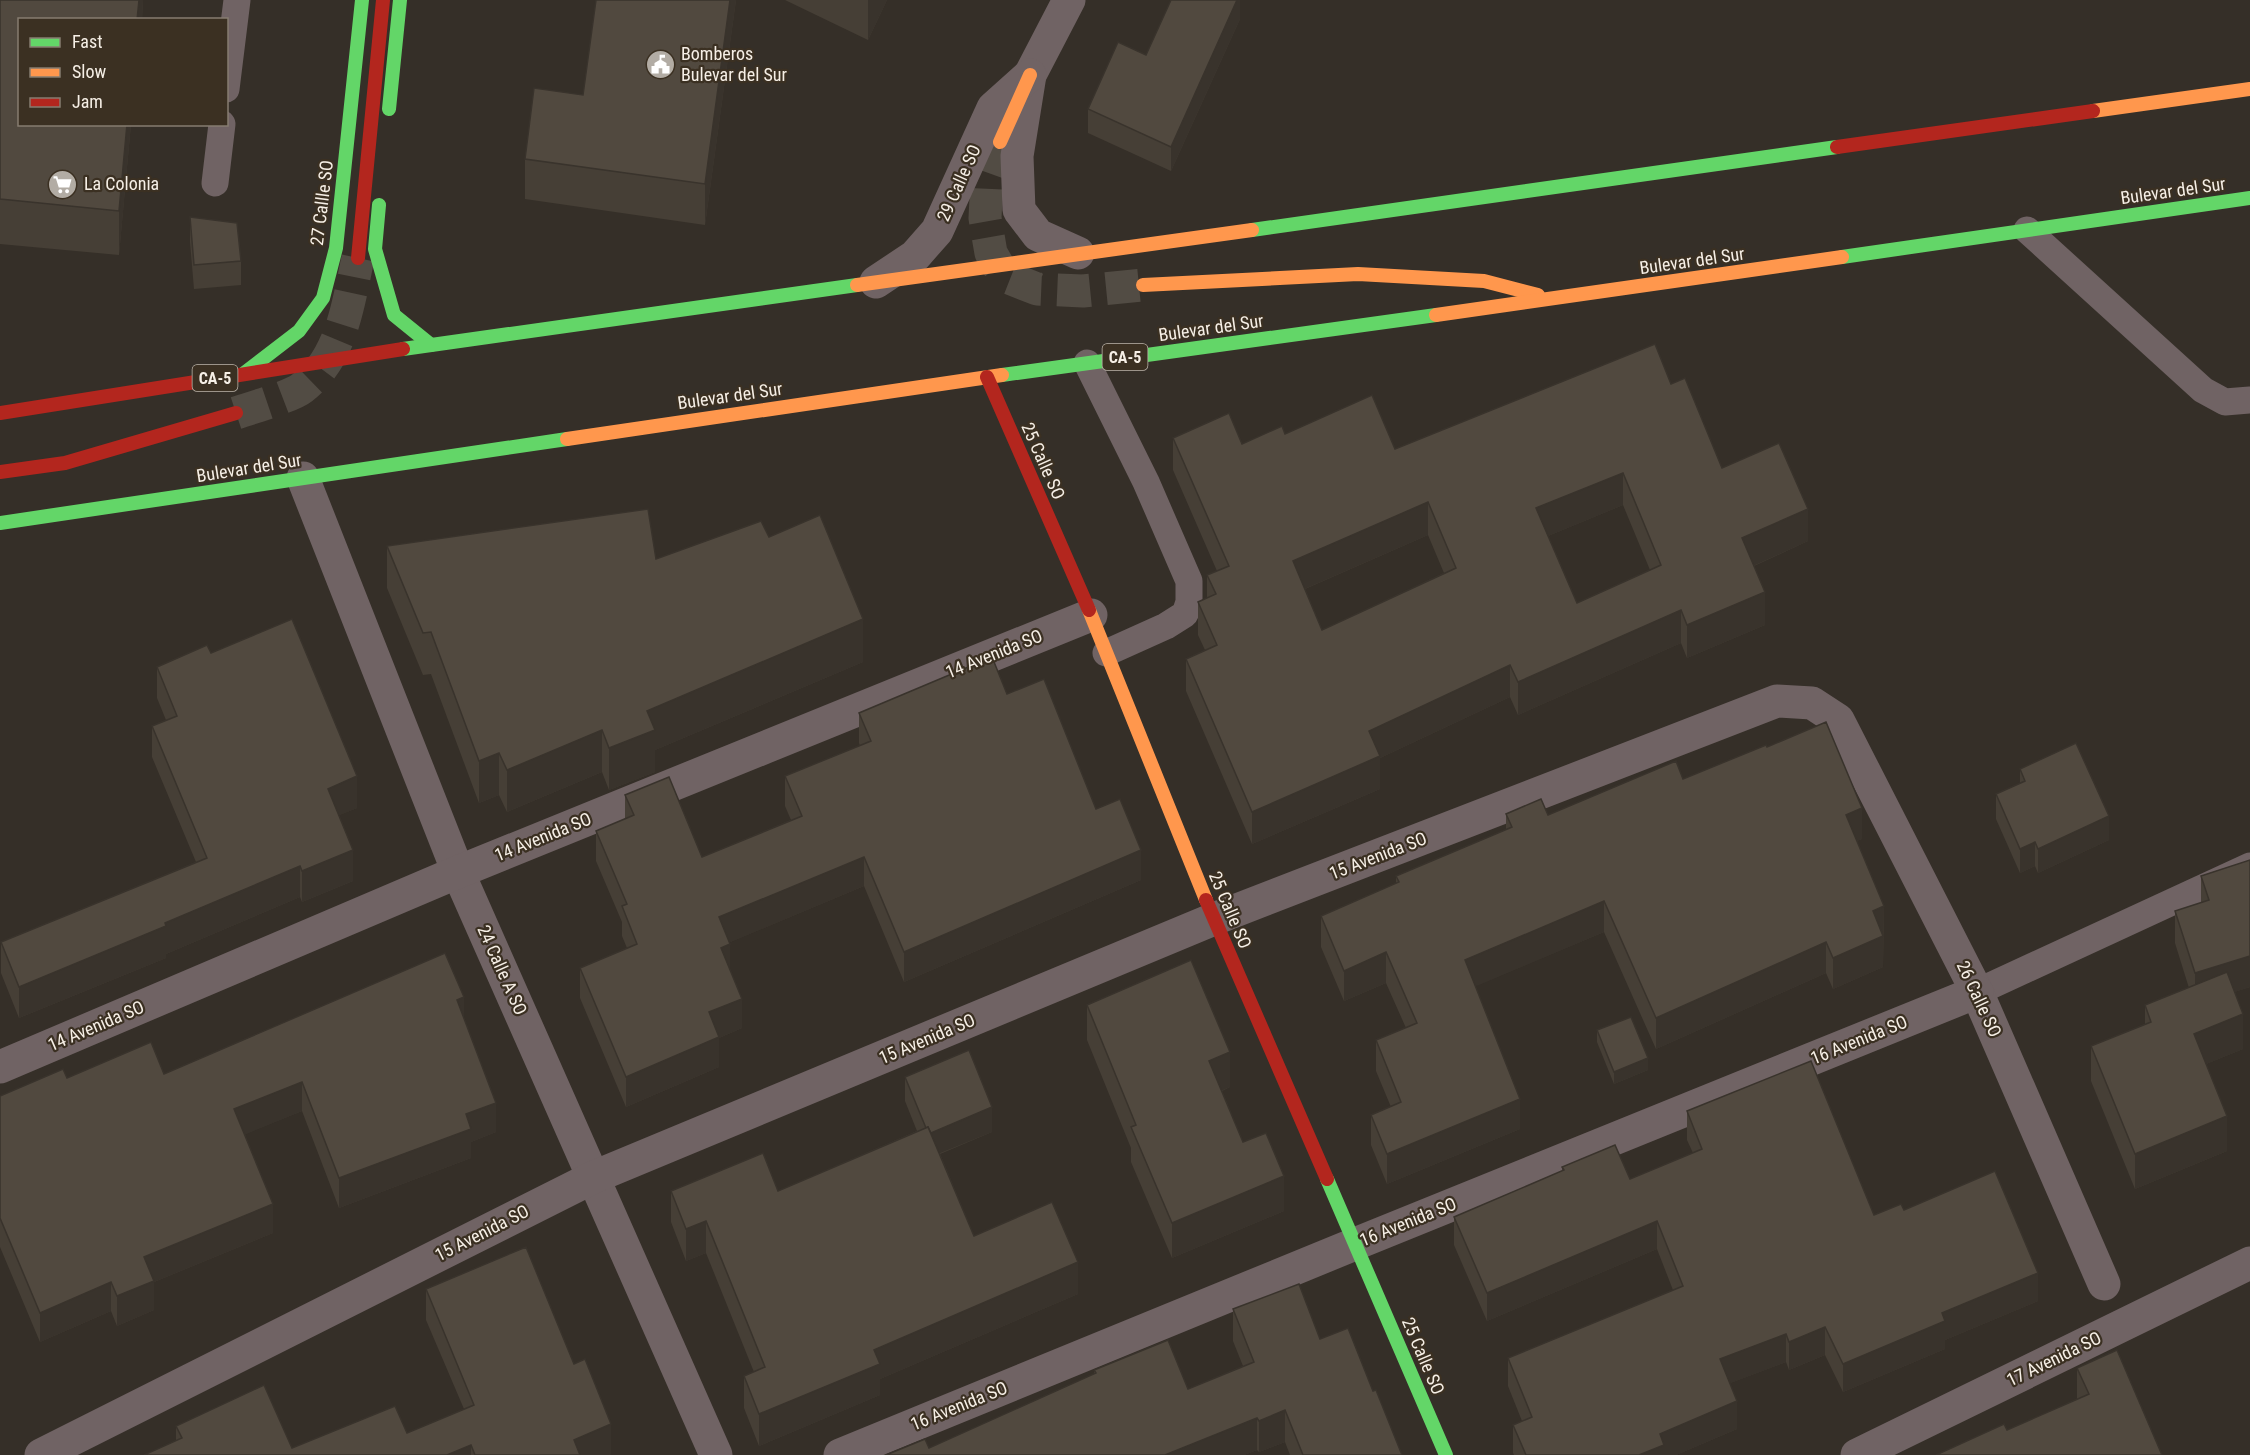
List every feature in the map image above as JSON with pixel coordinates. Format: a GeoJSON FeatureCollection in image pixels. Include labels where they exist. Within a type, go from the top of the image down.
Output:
{"type":"FeatureCollection","features":[{"type":"Feature","properties":{"kind":"main road","name":"27 Callle SO"},"geometry":{"type":"LineString","coordinates":[[243,374],[299,331],[323,298],[336,248],[363,0]]}},
{"type":"Feature","properties":{"kind":"main road"},"geometry":{"type":"LineString","coordinates":[[358,258],[383,0]]}},
{"type":"Feature","properties":{"kind":"main road"},"geometry":{"type":"LineString","coordinates":[[388,119],[400,0]]}},
{"type":"Feature","properties":{"kind":"main road"},"geometry":{"type":"LineString","coordinates":[[1000,142],[1030,75]]}},
{"type":"Feature","properties":{"kind":"main road","name":"CA-5"},"geometry":{"type":"LineString","coordinates":[[0,413],[431,345],[2250,89]]}},
{"type":"Feature","properties":{"kind":"main road"},"geometry":{"type":"LineString","coordinates":[[381,190],[375,249],[394,315],[431,345]]}},
{"type":"Feature","properties":{"kind":"main road","name":"Bulevar del Sur"},"geometry":{"type":"LineString","coordinates":[[0,524],[987,377],[1555,299],[2250,198]]}},
{"type":"Feature","properties":{"kind":"main road"},"geometry":{"type":"LineString","coordinates":[[1143,285],[1358,274],[1484,281],[1555,299]]}},
{"type":"Feature","properties":{"kind":"main road","name":"25 Calle SO"},"geometry":{"type":"LineString","coordinates":[[987,377],[1091,615],[1214,919],[1446,1455]]}},
{"type":"Feature","properties":{"kind":"main road"},"geometry":{"type":"LineString","coordinates":[[0,472],[64,463],[236,413]]}},
{"type":"Feature","properties":{"kind":"street","name":"29 Calle SO"},"geometry":{"type":"LineString","coordinates":[[1069,0],[1030,75],[1017,156],[1019,210],[1038,235],[1078,253]]}},
{"type":"Feature","properties":{"kind":"street","name":"29 Calle SO"},"geometry":{"type":"LineString","coordinates":[[876,282],[915,256],[937,231],[993,108],[1030,75]]}},
{"type":"Feature","properties":{"kind":"street","name":"24 Calle A SO"},"geometry":{"type":"LineString","coordinates":[[303,478],[458,872],[716,1455]]}},
{"type":"Feature","properties":{"kind":"street","name":"14 Avenida SO"},"geometry":{"type":"LineString","coordinates":[[0,1067],[458,872],[1091,615]]}},
{"type":"Feature","properties":{"kind":"street","name":"15 Avenida SO"},"geometry":{"type":"LineString","coordinates":[[41,1455],[594,1177],[1214,919],[1777,701],[1812,703],[1838,720]]}},
{"type":"Feature","properties":{"kind":"street","name":"26 Calle SO"},"geometry":{"type":"LineString","coordinates":[[1838,720],[1977,992],[2104,1284]]}},
{"type":"Feature","properties":{"kind":"street","name":"16 Avenida SO"},"geometry":{"type":"LineString","coordinates":[[840,1455],[1977,992]]}},
{"type":"Feature","properties":{"kind":"street","name":"17 Avenida SO"},"geometry":{"type":"LineString","coordinates":[[1857,1455],[2250,1263]]}},
{"type":"Feature","properties":{"kind":"lane"},"geometry":{"type":"LineString","coordinates":[[228,73],[237,0]]}},
{"type":"Feature","properties":{"kind":"lane"},"geometry":{"type":"LineString","coordinates":[[216,183],[222,126]]}},
{"type":"Feature","properties":{"kind":"lane"},"geometry":{"type":"LineString","coordinates":[[2027,230],[2203,390],[2225,402],[2250,400]]}},
{"type":"Feature","properties":{"kind":"lane"},"geometry":{"type":"LineString","coordinates":[[1087,363],[1146,482],[1189,581],[1189,602],[1185,614],[1166,626],[1106,653]]}},
{"type":"Feature","properties":{"kind":"lane"},"geometry":{"type":"LineString","coordinates":[[1977,992],[2250,866]]}},
{"type":"Feature","properties":{"kind":"building","name":"La Colonia"},"geometry":{"type":"Polygon","coordinates":[[[0,0],[139,0],[137,18],[18,18],[18,126],[127,126],[119,211],[0,199],[0,0]]]}},
{"type":"Feature","properties":{"kind":"building","name":"Bomberos Bulevar del Sur"},"geometry":{"type":"Polygon","coordinates":[[[596,0],[730,0],[705,184],[525,159],[534,88],[583,95],[596,0]]]}},
{"type":"Feature","properties":{"kind":"building"},"geometry":{"type":"Polygon","coordinates":[[[1171,0],[1237,0],[1171,147],[1088,109],[1118,42],[1146,55],[1171,0]]]}},
{"type":"Feature","properties":{"kind":"building"},"geometry":{"type":"Polygon","coordinates":[[[190,217],[237,223],[241,261],[194,265],[190,217]]]}},
{"type":"Feature","properties":{"kind":"building"},"geometry":{"type":"Polygon","coordinates":[[[1655,344],[1671,384],[1685,378],[1722,468],[1779,443],[1808,509],[1742,538],[1765,592],[1687,625],[1681,610],[1518,682],[1510,665],[1369,731],[1380,756],[1252,812],[1186,659],[1217,645],[1198,602],[1216,594],[1207,575],[1229,566],[1173,438],[1229,413],[1242,444],[1282,426],[1285,434],[1372,395],[1395,449],[1655,344]],[[1623,473],[1536,508],[1577,603],[1661,565],[1623,473]],[[1428,502],[1293,561],[1322,630],[1456,568],[1428,502]]]}},
{"type":"Feature","properties":{"kind":"building"},"geometry":{"type":"Polygon","coordinates":[[[648,509],[656,559],[761,521],[769,537],[820,515],[863,619],[647,711],[655,730],[609,748],[602,730],[507,770],[499,753],[479,761],[431,632],[423,633],[387,546],[648,509]]]}},
{"type":"Feature","properties":{"kind":"building"},"geometry":{"type":"Polygon","coordinates":[[[292,619],[357,776],[328,789],[353,850],[302,871],[300,866],[165,923],[166,926],[19,987],[1,942],[207,858],[152,726],[177,716],[157,667],[207,645],[211,653],[292,619]]]}},
{"type":"Feature","properties":{"kind":"building"},"geometry":{"type":"Polygon","coordinates":[[[992,657],[1007,694],[1044,679],[1096,809],[1120,799],[1141,850],[904,952],[864,857],[719,917],[730,944],[721,948],[742,999],[709,1012],[719,1037],[626,1077],[580,968],[637,944],[622,906],[627,904],[596,831],[634,815],[625,795],[669,777],[702,857],[802,816],[785,776],[871,741],[859,713],[992,657]]]}},
{"type":"Feature","properties":{"kind":"building"},"geometry":{"type":"Polygon","coordinates":[[[1826,722],[1862,808],[1846,815],[1884,906],[1873,911],[1883,936],[1833,958],[1826,942],[1656,1018],[1604,901],[1465,960],[1520,1099],[1387,1154],[1371,1115],[1401,1102],[1376,1040],[1417,1023],[1386,952],[1344,971],[1321,916],[1399,882],[1396,876],[1512,827],[1506,814],[1541,799],[1548,815],[1676,761],[1683,779],[1826,722]]]}},
{"type":"Feature","properties":{"kind":"building"},"geometry":{"type":"Polygon","coordinates":[[[2076,743],[2109,816],[2038,849],[2035,842],[2020,849],[1996,794],[2025,781],[2020,769],[2076,743]]]}},
{"type":"Feature","properties":{"kind":"building"},"geometry":{"type":"Polygon","coordinates":[[[2250,860],[2250,956],[2195,973],[2175,911],[2209,900],[2201,876],[2250,860]]]}},
{"type":"Feature","properties":{"kind":"building"},"geometry":{"type":"Polygon","coordinates":[[[445,953],[464,997],[457,1000],[496,1103],[466,1114],[471,1129],[339,1178],[302,1082],[234,1109],[273,1204],[144,1257],[154,1281],[117,1296],[111,1282],[40,1313],[0,1218],[0,1096],[63,1069],[67,1078],[151,1042],[164,1074],[445,953]]]}},
{"type":"Feature","properties":{"kind":"building"},"geometry":{"type":"Polygon","coordinates":[[[1191,960],[1230,1052],[1209,1061],[1243,1142],[1266,1133],[1284,1176],[1172,1223],[1131,1127],[1136,1125],[1087,1005],[1191,960]]]}},
{"type":"Feature","properties":{"kind":"building"},"geometry":{"type":"Polygon","coordinates":[[[2227,972],[2243,1014],[2194,1034],[2227,1116],[2135,1154],[2091,1046],[2151,1022],[2145,1005],[2227,972]]]}},
{"type":"Feature","properties":{"kind":"building"},"geometry":{"type":"Polygon","coordinates":[[[1631,1017],[1648,1058],[1614,1072],[1597,1030],[1631,1017]]]}},
{"type":"Feature","properties":{"kind":"building"},"geometry":{"type":"Polygon","coordinates":[[[969,1050],[992,1107],[931,1133],[928,1127],[926,1128],[905,1077],[969,1050]]]}},
{"type":"Feature","properties":{"kind":"building"},"geometry":{"type":"Polygon","coordinates":[[[1811,1061],[1874,1215],[1901,1204],[1904,1210],[1995,1171],[2038,1273],[1942,1313],[1945,1321],[1843,1364],[1825,1327],[1789,1342],[1786,1334],[1720,1359],[1737,1401],[1660,1434],[1664,1445],[1639,1455],[1526,1455],[1513,1425],[1532,1417],[1508,1358],[1683,1286],[1657,1221],[1487,1293],[1454,1217],[1564,1170],[1562,1167],[1615,1145],[1630,1179],[1702,1149],[1687,1111],[1811,1061]]]}},
{"type":"Feature","properties":{"kind":"building"},"geometry":{"type":"Polygon","coordinates":[[[928,1127],[974,1236],[1052,1202],[1078,1262],[874,1350],[880,1364],[759,1414],[744,1376],[765,1367],[706,1221],[686,1229],[671,1191],[763,1153],[778,1191],[928,1127]]]}},
{"type":"Feature","properties":{"kind":"building"},"geometry":{"type":"Polygon","coordinates":[[[526,1247],[574,1364],[585,1359],[611,1424],[574,1440],[580,1455],[475,1455],[471,1445],[447,1455],[144,1455],[182,1438],[176,1426],[264,1385],[292,1448],[395,1406],[407,1433],[474,1405],[426,1289],[526,1247]]]}},
{"type":"Feature","properties":{"kind":"building"},"geometry":{"type":"Polygon","coordinates":[[[1299,1284],[1320,1339],[1348,1328],[1402,1455],[1303,1455],[1285,1410],[1259,1421],[1257,1418],[1165,1455],[886,1455],[925,1439],[929,1448],[1096,1373],[1094,1370],[1168,1340],[1188,1389],[1254,1362],[1233,1309],[1299,1284]]]}},
{"type":"Feature","properties":{"kind":"building"},"geometry":{"type":"Polygon","coordinates":[[[2117,1350],[2162,1455],[1936,1455],[2004,1424],[2007,1430],[2089,1394],[2077,1368],[2117,1350]]]}},
{"type":"Feature","properties":{"kind":"tunnel"},"geometry":{"type":"LineString","coordinates":[[1000,142],[987,178],[985,218],[991,253],[1004,276],[1037,289],[1083,291],[1143,285]]}},
{"type":"Feature","properties":{"kind":"tunnel"},"geometry":{"type":"LineString","coordinates":[[236,413],[297,391],[315,375],[326,361],[341,329],[358,258]]}},
{"type":"Feature","properties":{"kind":"traffic: fast"},"geometry":{"type":"LineString","coordinates":[[243,374],[299,331],[323,298],[336,248],[362,0]]}},
{"type":"Feature","properties":{"kind":"traffic: fast"},"geometry":{"type":"LineString","coordinates":[[389,109],[400,0]]}},
{"type":"Feature","properties":{"kind":"traffic: fast"},"geometry":{"type":"LineString","coordinates":[[1252,230],[1837,147]]}},
{"type":"Feature","properties":{"kind":"traffic: fast"},"geometry":{"type":"LineString","coordinates":[[1842,257],[2250,198]]}},
{"type":"Feature","properties":{"kind":"traffic: fast"},"geometry":{"type":"LineString","coordinates":[[379,205],[375,249],[394,315],[431,345]]}},
{"type":"Feature","properties":{"kind":"traffic: fast"},"geometry":{"type":"LineString","coordinates":[[403,349],[857,285]]}},
{"type":"Feature","properties":{"kind":"traffic: fast"},"geometry":{"type":"LineString","coordinates":[[1002,375],[1436,315]]}},
{"type":"Feature","properties":{"kind":"traffic: fast"},"geometry":{"type":"LineString","coordinates":[[0,523],[567,439]]}},
{"type":"Feature","properties":{"kind":"traffic: fast"},"geometry":{"type":"LineString","coordinates":[[1327,1179],[1446,1455]]}},
{"type":"Feature","properties":{"kind":"traffic: slow"},"geometry":{"type":"LineString","coordinates":[[1000,142],[1030,75]]}},
{"type":"Feature","properties":{"kind":"traffic: slow"},"geometry":{"type":"LineString","coordinates":[[2093,111],[2250,89]]}},
{"type":"Feature","properties":{"kind":"traffic: slow"},"geometry":{"type":"LineString","coordinates":[[857,285],[1252,230]]}},
{"type":"Feature","properties":{"kind":"traffic: slow"},"geometry":{"type":"LineString","coordinates":[[1436,315],[1842,257]]}},
{"type":"Feature","properties":{"kind":"traffic: slow"},"geometry":{"type":"LineString","coordinates":[[1143,285],[1358,274],[1484,281],[1538,295]]}},
{"type":"Feature","properties":{"kind":"traffic: slow"},"geometry":{"type":"LineString","coordinates":[[567,439],[1002,375]]}},
{"type":"Feature","properties":{"kind":"traffic: slow"},"geometry":{"type":"LineString","coordinates":[[1089,610],[1206,900]]}},
{"type":"Feature","properties":{"kind":"traffic: jam"},"geometry":{"type":"LineString","coordinates":[[358,258],[383,0]]}},
{"type":"Feature","properties":{"kind":"traffic: jam"},"geometry":{"type":"LineString","coordinates":[[1837,147],[2093,111]]}},
{"type":"Feature","properties":{"kind":"traffic: jam"},"geometry":{"type":"LineString","coordinates":[[0,413],[403,349]]}},
{"type":"Feature","properties":{"kind":"traffic: jam"},"geometry":{"type":"LineString","coordinates":[[987,377],[1089,610]]}},
{"type":"Feature","properties":{"kind":"traffic: jam"},"geometry":{"type":"LineString","coordinates":[[0,472],[65,463],[236,413]]}},
{"type":"Feature","properties":{"kind":"traffic: jam"},"geometry":{"type":"LineString","coordinates":[[1206,900],[1327,1179]]}},
{"type":"Feature","properties":{"kind":"place","name":"Bomberos Bulevar del Sur"},"geometry":{"type":"Point","coordinates":[660,64]}},
{"type":"Feature","properties":{"kind":"place","name":"La Colonia"},"geometry":{"type":"Point","coordinates":[63,184]}}]}
